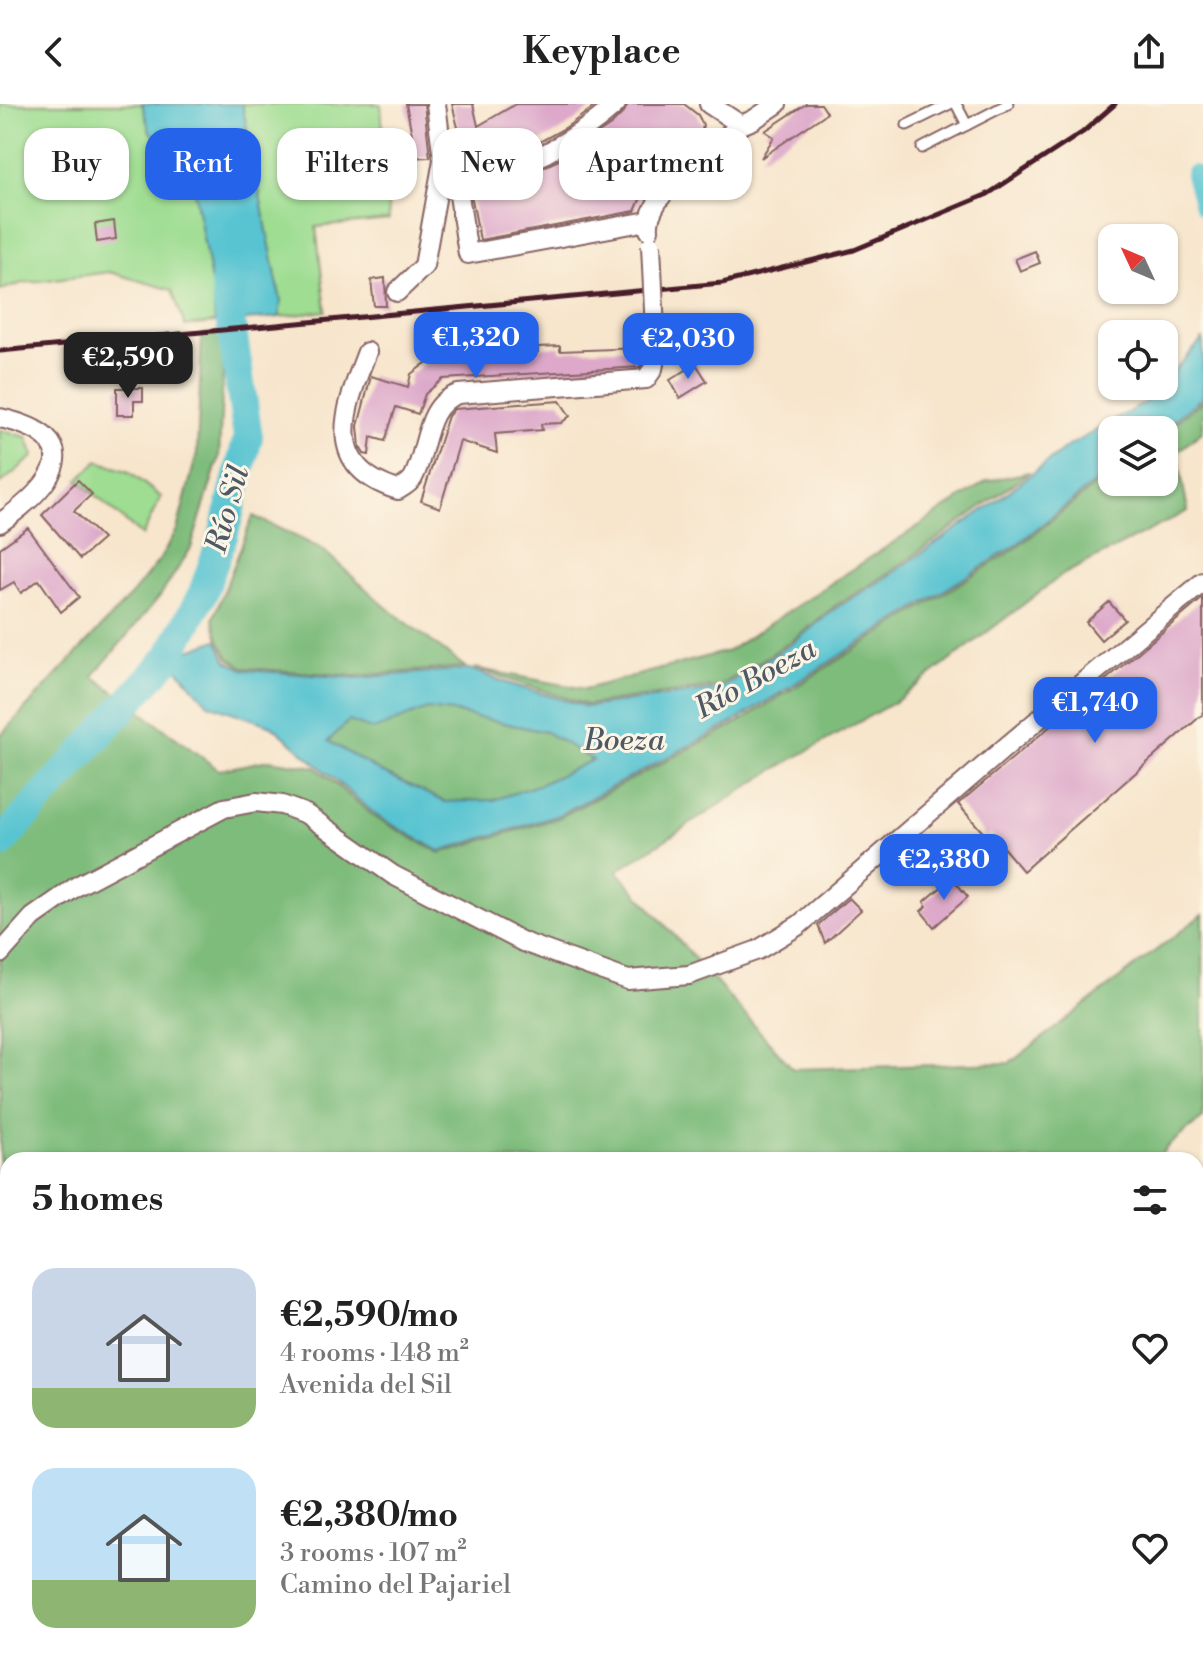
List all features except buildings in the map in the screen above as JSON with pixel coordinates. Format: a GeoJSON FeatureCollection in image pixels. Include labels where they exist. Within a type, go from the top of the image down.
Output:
{"type":"FeatureCollection","features":[{"type":"Feature","properties":{"kind":"street"},"geometry":{"type":"LineString","coordinates":[[436,104],[439,128]]}},
{"type":"Feature","properties":{"kind":"street"},"geometry":{"type":"LineString","coordinates":[[543,152],[604,116],[616,104]]}},
{"type":"Feature","properties":{"kind":"street"},"geometry":{"type":"LineString","coordinates":[[709,104],[741,125]]}},
{"type":"Feature","properties":{"kind":"street"},"geometry":{"type":"LineString","coordinates":[[367,352],[345,420],[348,454],[357,467],[370,477],[398,490],[412,480],[436,411],[446,398],[458,394],[646,379],[653,369],[656,353],[648,221],[672,183],[741,125],[777,104]]}},
{"type":"Feature","properties":{"kind":"street"},"geometry":{"type":"LineString","coordinates":[[397,292],[424,266],[436,200]]}},
{"type":"Feature","properties":{"kind":"street"},"geometry":{"type":"LineString","coordinates":[[460,200],[468,254],[648,221]]}},
{"type":"Feature","properties":{"kind":"street"},"geometry":{"type":"LineString","coordinates":[[0,418],[19,422],[37,431],[53,444],[56,457],[54,471],[0,523]]}},
{"type":"Feature","properties":{"kind":"street"},"geometry":{"type":"LineString","coordinates":[[0,954],[33,917],[77,886],[224,808],[256,802],[282,805],[306,814],[393,875],[523,942],[628,980],[689,975],[758,950],[799,925],[1203,582]]}},
{"type":"Feature","properties":{"kind":"lane"},"geometry":{"type":"LineString","coordinates":[[907,125],[953,104],[967,125]]}},
{"type":"Feature","properties":{"kind":"lane"},"geometry":{"type":"LineString","coordinates":[[922,148],[1008,104]]}},
{"type":"Feature","properties":{"kind":"green space"},"geometry":{"type":"Polygon","coordinates":[[[0,104],[142,104],[149,128],[145,128],[145,200],[196,200],[213,292],[215,323],[185,326],[172,290],[109,272],[23,283],[0,290],[0,104]]]}},
{"type":"Feature","properties":{"kind":"green space"},"geometry":{"type":"Polygon","coordinates":[[[242,104],[381,104],[383,128],[277,128],[277,200],[388,200],[389,220],[316,227],[326,311],[279,317],[281,302],[261,200],[261,128],[247,128],[242,104]]]}},
{"type":"Feature","properties":{"kind":"green space"},"geometry":{"type":"Polygon","coordinates":[[[225,332],[219,457],[191,548],[160,596],[93,676],[219,770],[269,760],[315,767],[376,818],[440,853],[558,818],[736,724],[1016,548],[1098,483],[1098,496],[1178,496],[1178,457],[1188,511],[1062,575],[898,700],[772,771],[617,871],[793,1069],[1010,1063],[1203,914],[1203,1118],[1163,1152],[0,1152],[0,736],[132,594],[160,559],[177,530],[197,453],[202,334],[225,332]]]}},
{"type":"Feature","properties":{"kind":"green space"},"geometry":{"type":"Polygon","coordinates":[[[1203,400],[1203,431],[1178,451],[1178,420],[1203,400]]]}},
{"type":"Feature","properties":{"kind":"green space"},"geometry":{"type":"Polygon","coordinates":[[[0,430],[27,437],[34,456],[0,484],[0,430]]]}},
{"type":"Feature","properties":{"kind":"green space"},"geometry":{"type":"Polygon","coordinates":[[[98,461],[129,472],[161,497],[142,536],[78,480],[98,461]]]}},
{"type":"Feature","properties":{"kind":"green space"},"geometry":{"type":"Polygon","coordinates":[[[1030,472],[888,574],[835,606],[792,641],[720,686],[587,705],[474,668],[585,689],[728,651],[987,481],[1030,472]]]}},
{"type":"Feature","properties":{"kind":"green space"},"geometry":{"type":"Polygon","coordinates":[[[253,516],[322,549],[386,607],[465,667],[356,676],[245,668],[229,658],[219,640],[213,619],[253,516]]]}},
{"type":"Feature","properties":{"kind":"green space"},"geometry":{"type":"Polygon","coordinates":[[[427,709],[546,732],[593,760],[541,784],[494,800],[445,802],[381,772],[328,741],[349,720],[405,716],[427,709]]]}},
{"type":"Feature","properties":{"kind":"water"},"geometry":{"type":"Polygon","coordinates":[[[142,104],[242,104],[247,128],[149,128],[142,104]]]}},
{"type":"Feature","properties":{"kind":"water"},"geometry":{"type":"Polygon","coordinates":[[[196,200],[261,200],[281,302],[279,317],[215,323],[213,292],[196,200]]]}},
{"type":"Feature","properties":{"kind":"water","name":"Boeza"},"geometry":{"type":"Polygon","coordinates":[[[1203,339],[1203,397],[1178,417],[1121,416],[1147,400],[1178,400],[1178,367],[1203,339]]]}},
{"type":"Feature","properties":{"kind":"water","name":"Boeza"},"geometry":{"type":"Polygon","coordinates":[[[1098,429],[1098,480],[1015,546],[734,722],[557,816],[440,851],[377,816],[272,726],[208,704],[168,658],[217,640],[227,661],[245,670],[356,678],[470,669],[587,707],[720,689],[793,643],[836,608],[889,576],[1067,447],[1098,429]],[[427,709],[374,730],[349,721],[328,741],[381,772],[445,802],[494,800],[541,784],[593,760],[546,732],[427,709]]]}},
{"type":"Feature","properties":{"kind":"waterway"},"geometry":{"type":"LineString","coordinates":[[1194,174],[1203,206]]}},
{"type":"Feature","properties":{"kind":"waterway","name":"Río Sil"},"geometry":{"type":"LineString","coordinates":[[0,844],[168,658],[203,593],[224,533],[248,437],[225,284]]}},
{"type":"Feature","properties":{"kind":"railway"},"geometry":{"type":"LineString","coordinates":[[0,351],[722,283],[854,250],[988,194],[1083,132],[1115,104]]}},
{"type":"Feature","properties":{"kind":"water label","name":"Río Boeza"},"geometry":{"type":"Point","coordinates":[755,678]}}]}
